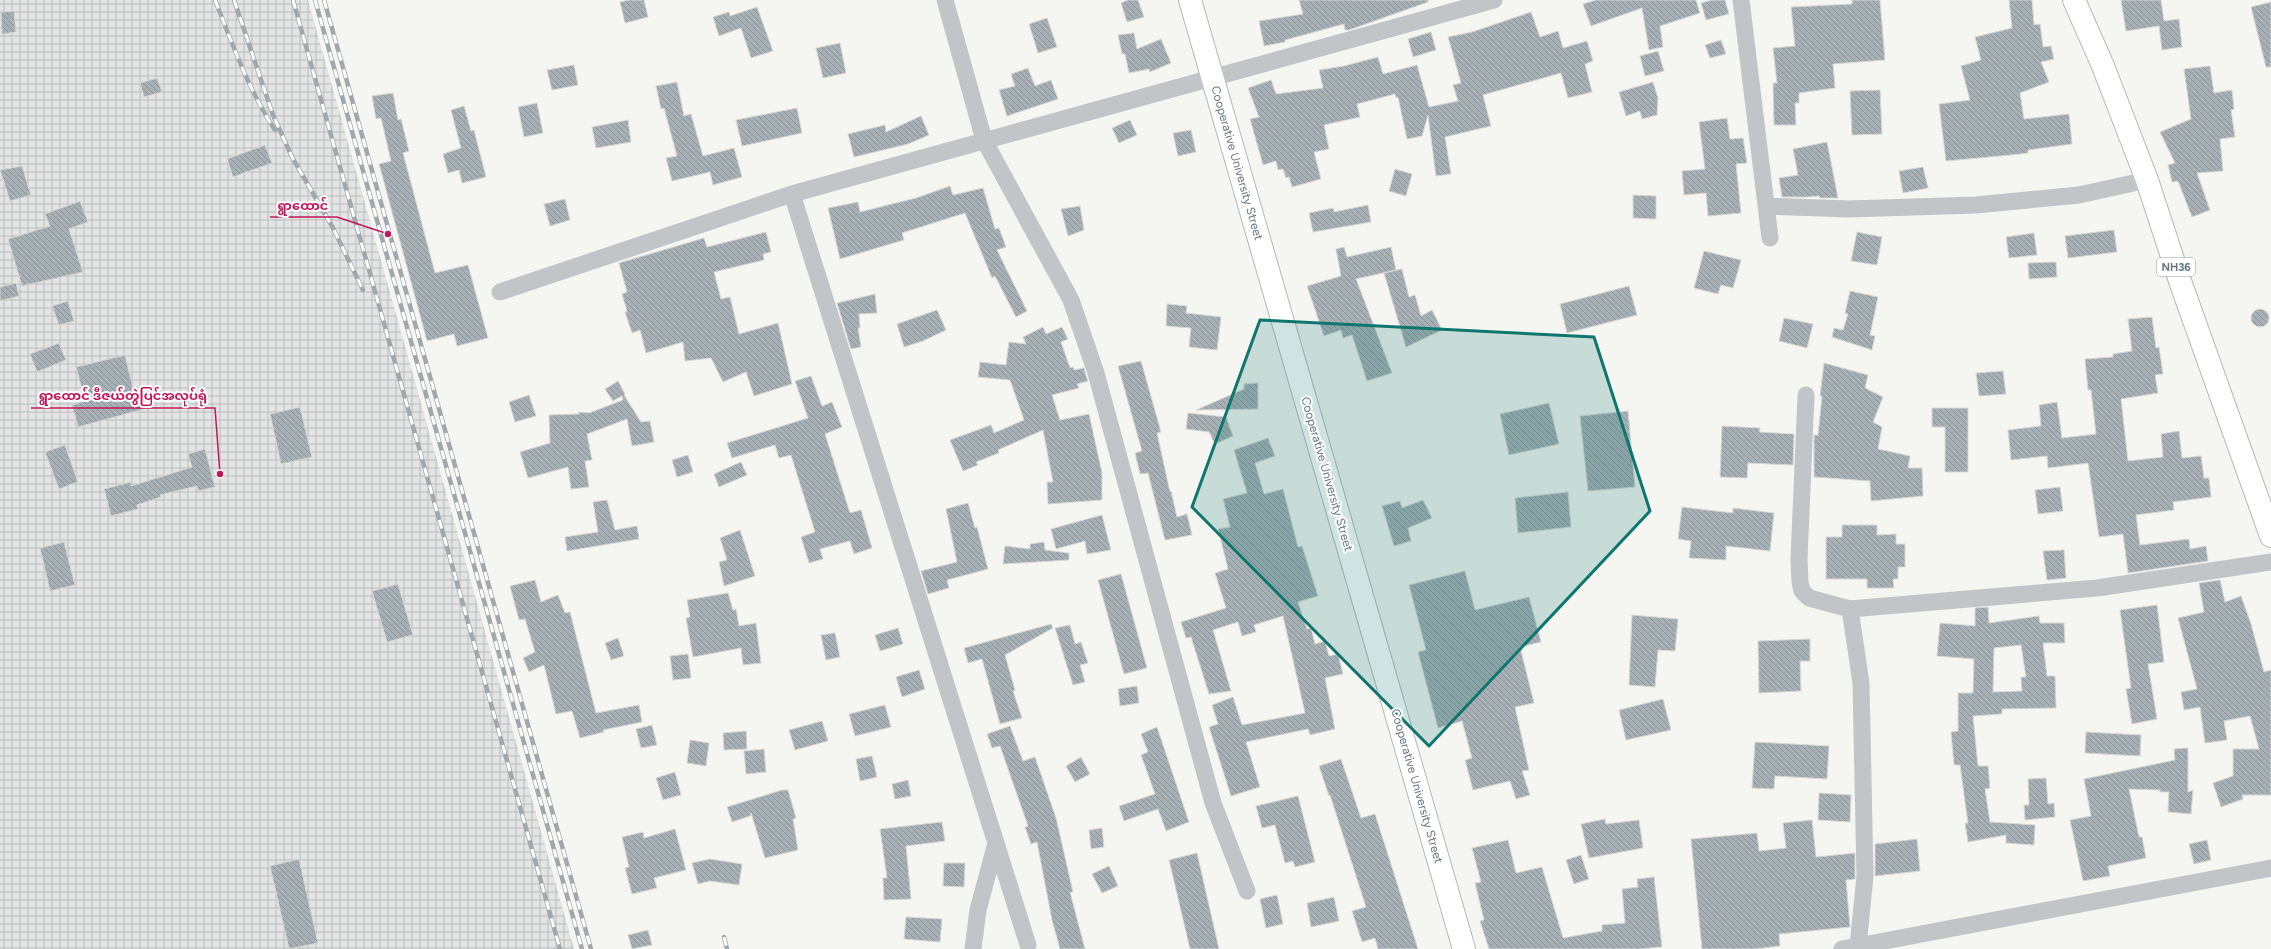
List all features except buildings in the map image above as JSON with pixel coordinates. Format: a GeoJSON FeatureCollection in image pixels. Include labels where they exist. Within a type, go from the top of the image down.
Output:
{"type":"FeatureCollection","features":[{"type":"Feature","properties":{"kind":"main road","name":"Cooperative University Street"},"geometry":{"type":"LineString","coordinates":[[1190,0],[1464,949]]}},
{"type":"Feature","properties":{"kind":"main road","name":"NH36"},"geometry":{"type":"LineString","coordinates":[[2074,0],[2103,66],[2147,180],[2183,288],[2271,536]]}},
{"type":"Feature","properties":{"kind":"street"},"geometry":{"type":"LineString","coordinates":[[945,0],[984,140],[1071,300],[1096,373],[1213,803],[1247,891]]}},
{"type":"Feature","properties":{"kind":"street"},"geometry":{"type":"LineString","coordinates":[[500,292],[792,194],[1494,0]]}},
{"type":"Feature","properties":{"kind":"street"},"geometry":{"type":"LineString","coordinates":[[1741,0],[1770,238]]}},
{"type":"Feature","properties":{"kind":"street"},"geometry":{"type":"LineString","coordinates":[[1767,206],[1849,209],[1976,205],[2079,195],[2147,180]]}},
{"type":"Feature","properties":{"kind":"street"},"geometry":{"type":"LineString","coordinates":[[792,194],[1028,945]]}},
{"type":"Feature","properties":{"kind":"street"},"geometry":{"type":"LineString","coordinates":[[1806,395],[1799,559],[1800,582],[1802,590],[1809,598],[1850,609],[2097,588],[2271,562]]}},
{"type":"Feature","properties":{"kind":"street"},"geometry":{"type":"LineString","coordinates":[[1850,609],[1861,691],[1865,876],[1850,947],[2271,868]]}},
{"type":"Feature","properties":{"kind":"street"},"geometry":{"type":"LineString","coordinates":[[973,949],[978,910],[996,843]]}},
{"type":"Feature","properties":{"kind":"highlighted area"},"geometry":{"type":"Polygon","coordinates":[[[1260,320],[1594,337],[1650,511],[1429,746],[1192,507],[1260,320]]]}},
{"type":"Feature","properties":{"kind":"shaded area"},"geometry":{"type":"Polygon","coordinates":[[[0,0],[308,0],[574,949],[0,949],[0,0]]]}},
{"type":"Feature","properties":{"kind":"railway"},"geometry":{"type":"LineString","coordinates":[[215,0],[249,83],[275,130]]}},
{"type":"Feature","properties":{"kind":"railway"},"geometry":{"type":"LineString","coordinates":[[234,0],[273,115],[292,157],[333,228],[363,290]]}},
{"type":"Feature","properties":{"kind":"railway"},"geometry":{"type":"LineString","coordinates":[[293,0],[560,949]]}},
{"type":"Feature","properties":{"kind":"railway"},"geometry":{"type":"LineString","coordinates":[[315,0],[582,949]]}},
{"type":"Feature","properties":{"kind":"railway"},"geometry":{"type":"LineString","coordinates":[[324,0],[591,949]]}},
{"type":"Feature","properties":{"kind":"railway"},"geometry":{"type":"LineString","coordinates":[[724,937],[727,949]]}},
{"type":"Feature","properties":{"kind":"place","name":"ရွာထောင်"},"geometry":{"type":"Point","coordinates":[388,234]}},
{"type":"Feature","properties":{"kind":"place","name":"ရွာထောင် ဒီဇယ်တွဲပြင်အလုပ်ရုံ"},"geometry":{"type":"Point","coordinates":[220,474]}}]}
